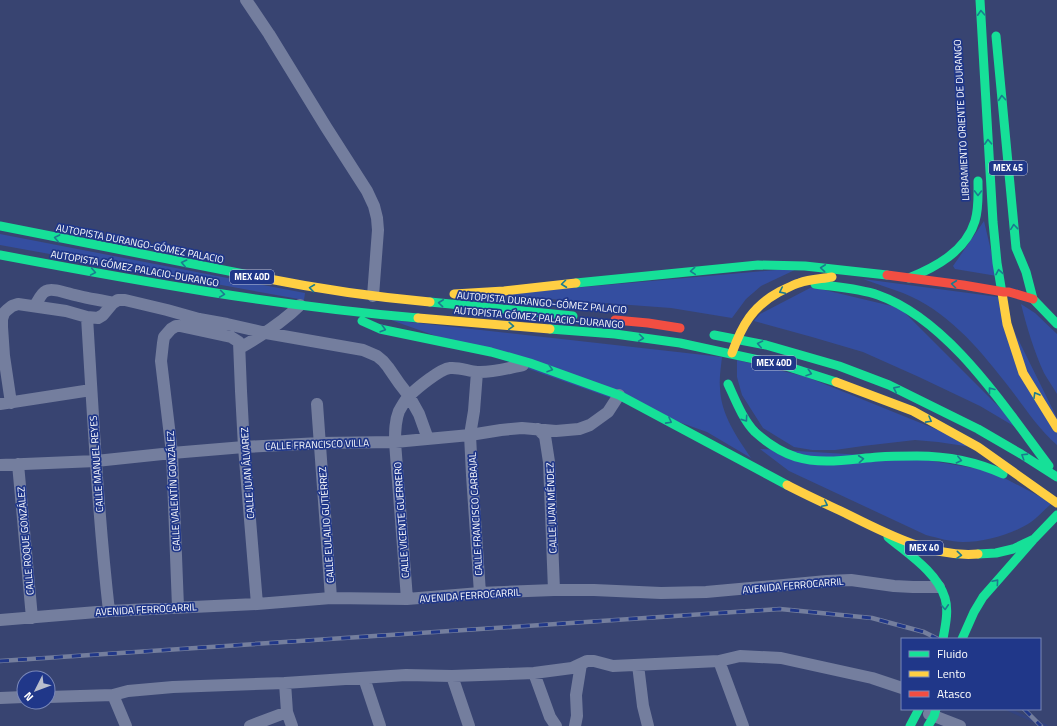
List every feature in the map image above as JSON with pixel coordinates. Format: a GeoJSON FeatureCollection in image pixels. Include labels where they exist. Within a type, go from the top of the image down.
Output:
{"type":"FeatureCollection","features":[{"type":"Feature","properties":{"kind":"main road"},"geometry":{"type":"LineString","coordinates":[[980,0],[993,222],[997,263],[1007,324],[1023,373],[1057,428]]}},
{"type":"Feature","properties":{"kind":"main road","name":"MEX 45"},"geometry":{"type":"LineString","coordinates":[[996,31],[1016,248],[1026,272],[1033,299],[1057,324]]}},
{"type":"Feature","properties":{"kind":"main road","name":"LIBRAMIENTO ORIENTE DE DURANGO"},"geometry":{"type":"LineString","coordinates":[[909,278],[944,261],[954,253],[966,238],[973,227],[977,210],[977,173]]}},
{"type":"Feature","properties":{"kind":"main road","name":"AUTOPISTA DURANGO-GÓMEZ PALACIO"},"geometry":{"type":"LineString","coordinates":[[0,226],[302,286],[397,299],[582,316]]}},
{"type":"Feature","properties":{"kind":"main road","name":"AUTOPISTA GÓMEZ PALACIO-DURANGO"},"geometry":{"type":"LineString","coordinates":[[0,255],[215,293],[300,305],[472,323],[615,334],[680,343],[786,366],[836,382],[913,411],[978,447],[1046,495]]}},
{"type":"Feature","properties":{"kind":"main road"},"geometry":{"type":"LineString","coordinates":[[397,299],[416,294],[465,294],[504,291],[758,265],[805,266],[909,278],[1009,292],[1033,299]]}},
{"type":"Feature","properties":{"kind":"main road"},"geometry":{"type":"LineString","coordinates":[[730,361],[737,337],[744,322],[755,309],[769,298],[801,282],[834,277],[889,276]]}},
{"type":"Feature","properties":{"kind":"main road"},"geometry":{"type":"LineString","coordinates":[[801,282],[865,291],[886,298],[908,309],[949,341],[974,369],[1012,416],[1057,477]]}},
{"type":"Feature","properties":{"kind":"main road"},"geometry":{"type":"LineString","coordinates":[[348,311],[363,321],[380,329],[491,352],[554,370],[619,395],[790,487]]}},
{"type":"Feature","properties":{"kind":"main road","name":"AUTOPISTA DURANGO-GÓMEZ PALACIO"},"geometry":{"type":"LineString","coordinates":[[604,319],[648,323],[692,330]]}},
{"type":"Feature","properties":{"kind":"main road","name":"MEX 40D"},"geometry":{"type":"LineString","coordinates":[[707,333],[766,345],[839,366],[889,385],[978,429],[1057,477]]}},
{"type":"Feature","properties":{"kind":"main road"},"geometry":{"type":"LineString","coordinates":[[736,421],[731,407],[728,380],[740,411],[754,431],[775,447],[796,457],[818,461],[919,456],[953,459],[990,468],[1046,495]]}},
{"type":"Feature","properties":{"kind":"main road","name":"MEX 40"},"geometry":{"type":"LineString","coordinates":[[771,466],[790,487],[875,528],[927,549],[970,556],[996,553],[1012,549],[1034,539]]}},
{"type":"Feature","properties":{"kind":"main road","name":"MEX 40D"},"geometry":{"type":"LineString","coordinates":[[1046,495],[1057,503]]}},
{"type":"Feature","properties":{"kind":"main road","name":"MEX 40"},"geometry":{"type":"LineString","coordinates":[[962,638],[974,612],[983,597],[1057,515]]}},
{"type":"Feature","properties":{"kind":"main road","name":"MEX 40"},"geometry":{"type":"LineString","coordinates":[[875,528],[920,562],[933,577],[945,598],[946,617],[943,638]]}},
{"type":"Feature","properties":{"kind":"main road"},"geometry":{"type":"LineString","coordinates":[[910,726],[919,710]]}},
{"type":"Feature","properties":{"kind":"street"},"geometry":{"type":"LineString","coordinates":[[246,0],[269,34],[367,191],[374,206],[378,230],[373,296]]}},
{"type":"Feature","properties":{"kind":"street"},"geometry":{"type":"LineString","coordinates":[[35,306],[43,292],[48,290],[105,300],[113,303]]}},
{"type":"Feature","properties":{"kind":"street"},"geometry":{"type":"LineString","coordinates":[[91,390],[6,404],[2,319],[4,313],[9,307],[18,304],[35,306],[98,318],[103,315],[113,303],[118,300],[125,300],[199,319],[266,333],[363,350],[384,361],[420,414],[428,439]]}},
{"type":"Feature","properties":{"kind":"street"},"geometry":{"type":"LineString","coordinates":[[173,328],[180,326],[231,337],[240,345],[266,333],[291,314],[300,305]]}},
{"type":"Feature","properties":{"kind":"street","name":"CALLE VALENTÍN GONZÁLEZ"},"geometry":{"type":"LineString","coordinates":[[178,607],[172,453],[161,361],[164,337],[173,328],[182,314]]}},
{"type":"Feature","properties":{"kind":"street","name":"CALLE MANUEL REYES"},"geometry":{"type":"LineString","coordinates":[[87,317],[102,547],[109,611]]}},
{"type":"Feature","properties":{"kind":"street","name":"CALLE JUAN ÁLVAREZ"},"geometry":{"type":"LineString","coordinates":[[240,345],[244,447],[257,604]]}},
{"type":"Feature","properties":{"kind":"street","name":"CALLE VICENTE GUERRERO"},"geometry":{"type":"LineString","coordinates":[[407,599],[395,442],[396,422],[403,403],[426,382],[446,369],[451,368],[477,372],[492,371],[530,363]]}},
{"type":"Feature","properties":{"kind":"street","name":"CALLE FRANCISCO CARBAJAL"},"geometry":{"type":"LineString","coordinates":[[477,372],[474,411],[470,435],[480,593]]}},
{"type":"Feature","properties":{"kind":"street","name":"CALLE FRANCISCO VILLA"},"geometry":{"type":"LineString","coordinates":[[0,465],[96,461],[244,447],[320,443],[395,442],[470,435],[522,428],[556,431],[579,429],[590,425],[608,412],[619,395]]}},
{"type":"Feature","properties":{"kind":"street","name":"CALLE EULALIO GUTIÉRREZ"},"geometry":{"type":"LineString","coordinates":[[316,404],[331,598]]}},
{"type":"Feature","properties":{"kind":"street","name":"CALLE JUAN MÉNDEZ"},"geometry":{"type":"LineString","coordinates":[[538,429],[545,436],[549,462],[554,590]]}},
{"type":"Feature","properties":{"kind":"street","name":"CALLE ROQUE GONZÁLEZ"},"geometry":{"type":"LineString","coordinates":[[18,464],[32,618]]}},
{"type":"Feature","properties":{"kind":"street","name":"AVENIDA FERROCARRIL"},"geometry":{"type":"LineString","coordinates":[[0,620],[109,611],[257,604],[331,598],[407,599],[480,593],[554,590],[660,593],[706,592],[851,580],[894,586],[939,587]]}},
{"type":"Feature","properties":{"kind":"street"},"geometry":{"type":"LineString","coordinates":[[56,697],[113,695],[128,691],[406,675],[452,676],[534,673],[572,668],[587,661],[594,661],[613,666],[719,661],[740,656],[781,658],[872,678],[901,688]]}},
{"type":"Feature","properties":{"kind":"street"},"geometry":{"type":"LineString","coordinates":[[719,661],[743,726]]}},
{"type":"Feature","properties":{"kind":"street"},"geometry":{"type":"LineString","coordinates":[[575,726],[577,716],[576,695],[580,664]]}},
{"type":"Feature","properties":{"kind":"street"},"geometry":{"type":"LineString","coordinates":[[638,665],[643,706],[648,726]]}},
{"type":"Feature","properties":{"kind":"street"},"geometry":{"type":"LineString","coordinates":[[534,673],[550,717],[556,726]]}},
{"type":"Feature","properties":{"kind":"street"},"geometry":{"type":"LineString","coordinates":[[452,676],[469,726]]}},
{"type":"Feature","properties":{"kind":"street"},"geometry":{"type":"LineString","coordinates":[[364,678],[380,726]]}},
{"type":"Feature","properties":{"kind":"street"},"geometry":{"type":"LineString","coordinates":[[285,682],[287,712],[292,726]]}},
{"type":"Feature","properties":{"kind":"street"},"geometry":{"type":"LineString","coordinates":[[113,695],[126,726]]}},
{"type":"Feature","properties":{"kind":"street"},"geometry":{"type":"LineString","coordinates":[[0,698],[16,697]]}},
{"type":"Feature","properties":{"kind":"street"},"geometry":{"type":"LineString","coordinates":[[919,710],[933,717],[960,726]]}},
{"type":"Feature","properties":{"kind":"street"},"geometry":{"type":"LineString","coordinates":[[250,726],[287,712]]}},
{"type":"Feature","properties":{"kind":"shaded area"},"geometry":{"type":"Polygon","coordinates":[[[984,221],[997,276],[955,269],[953,266],[984,221]]]}},
{"type":"Feature","properties":{"kind":"shaded area"},"geometry":{"type":"Polygon","coordinates":[[[0,234],[305,293],[304,300],[0,245],[0,234]]]}},
{"type":"Feature","properties":{"kind":"shaded area"},"geometry":{"type":"Polygon","coordinates":[[[799,268],[761,286],[746,299],[732,318],[671,308],[494,295],[799,268]]]}},
{"type":"Feature","properties":{"kind":"shaded area"},"geometry":{"type":"Polygon","coordinates":[[[863,279],[1006,298],[1012,327],[1057,418],[1057,445],[1036,423],[983,355],[960,330],[947,319],[919,300],[863,279]]]}},
{"type":"Feature","properties":{"kind":"shaded area"},"geometry":{"type":"Polygon","coordinates":[[[812,287],[900,308],[1024,432],[980,406],[863,352],[754,321],[760,314],[812,287]]]}},
{"type":"Feature","properties":{"kind":"shaded area"},"geometry":{"type":"Polygon","coordinates":[[[1021,304],[1035,313],[1057,334],[1057,394],[1040,365],[1021,304]]]}},
{"type":"Feature","properties":{"kind":"shaded area"},"geometry":{"type":"Polygon","coordinates":[[[391,320],[722,357],[720,384],[723,407],[740,442],[751,458],[707,432],[391,320]]]}},
{"type":"Feature","properties":{"kind":"shaded area"},"geometry":{"type":"Polygon","coordinates":[[[737,360],[807,377],[985,449],[915,440],[835,450],[812,450],[794,447],[763,428],[742,395],[737,377],[737,360]]]}},
{"type":"Feature","properties":{"kind":"shaded area"},"geometry":{"type":"Polygon","coordinates":[[[760,449],[915,458],[991,471],[1052,503],[1031,522],[1007,534],[972,542],[949,541],[926,535],[789,471],[760,449]]]}},
{"type":"Feature","properties":{"kind":"waterway"},"geometry":{"type":"LineString","coordinates":[[1009,710],[1046,726]]}},
{"type":"Feature","properties":{"kind":"railway"},"geometry":{"type":"LineString","coordinates":[[0,661],[780,609],[872,618],[924,632],[936,638]]}},
{"type":"Feature","properties":{"kind":"railway"},"geometry":{"type":"LineString","coordinates":[[1025,710],[1041,726]]}},
{"type":"Feature","properties":{"kind":"traffic: fast"},"geometry":{"type":"LineString","coordinates":[[980,0],[993,222],[1002,293]]}},
{"type":"Feature","properties":{"kind":"traffic: fast"},"geometry":{"type":"LineString","coordinates":[[996,36],[1016,248],[1026,272],[1033,299],[1057,324]]}},
{"type":"Feature","properties":{"kind":"traffic: fast"},"geometry":{"type":"LineString","coordinates":[[909,278],[929,269],[949,257],[965,241],[971,232],[975,221],[978,201],[978,181]]}},
{"type":"Feature","properties":{"kind":"traffic: fast"},"geometry":{"type":"LineString","coordinates":[[0,226],[264,278]]}},
{"type":"Feature","properties":{"kind":"traffic: fast"},"geometry":{"type":"LineString","coordinates":[[0,255],[260,300],[418,318]]}},
{"type":"Feature","properties":{"kind":"traffic: fast"},"geometry":{"type":"LineString","coordinates":[[576,283],[758,265],[805,266],[887,275]]}},
{"type":"Feature","properties":{"kind":"traffic: fast"},"geometry":{"type":"LineString","coordinates":[[815,284],[855,289],[878,295],[904,307],[928,324],[952,345],[974,368],[1014,418],[1049,466]]}},
{"type":"Feature","properties":{"kind":"traffic: fast"},"geometry":{"type":"LineString","coordinates":[[430,302],[573,316]]}},
{"type":"Feature","properties":{"kind":"traffic: fast"},"geometry":{"type":"LineString","coordinates":[[362,321],[380,329],[491,352],[530,363],[619,395],[787,485]]}},
{"type":"Feature","properties":{"kind":"traffic: fast"},"geometry":{"type":"LineString","coordinates":[[550,329],[615,334],[680,343],[786,366],[836,382]]}},
{"type":"Feature","properties":{"kind":"traffic: fast"},"geometry":{"type":"LineString","coordinates":[[714,335],[766,345],[839,366],[889,385],[978,429],[1057,477]]}},
{"type":"Feature","properties":{"kind":"traffic: fast"},"geometry":{"type":"LineString","coordinates":[[728,384],[736,403],[755,432],[774,446],[796,457],[816,461],[837,461],[893,456],[939,457],[961,460],[983,466],[1003,474]]}},
{"type":"Feature","properties":{"kind":"traffic: fast"},"geometry":{"type":"LineString","coordinates":[[978,554],[996,553],[1013,549],[1034,539],[1057,515]]}},
{"type":"Feature","properties":{"kind":"traffic: fast"},"geometry":{"type":"LineString","coordinates":[[888,537],[921,564],[936,580],[941,589],[947,608],[943,638]]}},
{"type":"Feature","properties":{"kind":"traffic: fast"},"geometry":{"type":"LineString","coordinates":[[962,638],[974,612],[983,597],[1033,540]]}},
{"type":"Feature","properties":{"kind":"traffic: fast"},"geometry":{"type":"LineString","coordinates":[[910,726],[918,710]]}},
{"type":"Feature","properties":{"kind":"traffic: fast"},"geometry":{"type":"LineString","coordinates":[[928,726],[936,710]]}},
{"type":"Feature","properties":{"kind":"traffic: slow"},"geometry":{"type":"LineString","coordinates":[[732,353],[744,325],[755,310],[770,297],[796,284],[832,277]]}},
{"type":"Feature","properties":{"kind":"traffic: slow"},"geometry":{"type":"LineString","coordinates":[[264,278],[305,286],[388,298],[430,302]]}},
{"type":"Feature","properties":{"kind":"traffic: slow"},"geometry":{"type":"LineString","coordinates":[[454,294],[504,291],[576,283]]}},
{"type":"Feature","properties":{"kind":"traffic: slow"},"geometry":{"type":"LineString","coordinates":[[1002,293],[1007,324],[1023,373],[1057,428]]}},
{"type":"Feature","properties":{"kind":"traffic: slow"},"geometry":{"type":"LineString","coordinates":[[418,318],[550,329]]}},
{"type":"Feature","properties":{"kind":"traffic: slow"},"geometry":{"type":"LineString","coordinates":[[836,382],[913,411],[978,447],[1057,503]]}},
{"type":"Feature","properties":{"kind":"traffic: slow"},"geometry":{"type":"LineString","coordinates":[[787,485],[893,536],[909,542],[943,552],[978,554]]}},
{"type":"Feature","properties":{"kind":"traffic: jam"},"geometry":{"type":"LineString","coordinates":[[887,275],[1009,292],[1033,299]]}},
{"type":"Feature","properties":{"kind":"traffic: jam"},"geometry":{"type":"LineString","coordinates":[[615,320],[680,328]]}}]}
